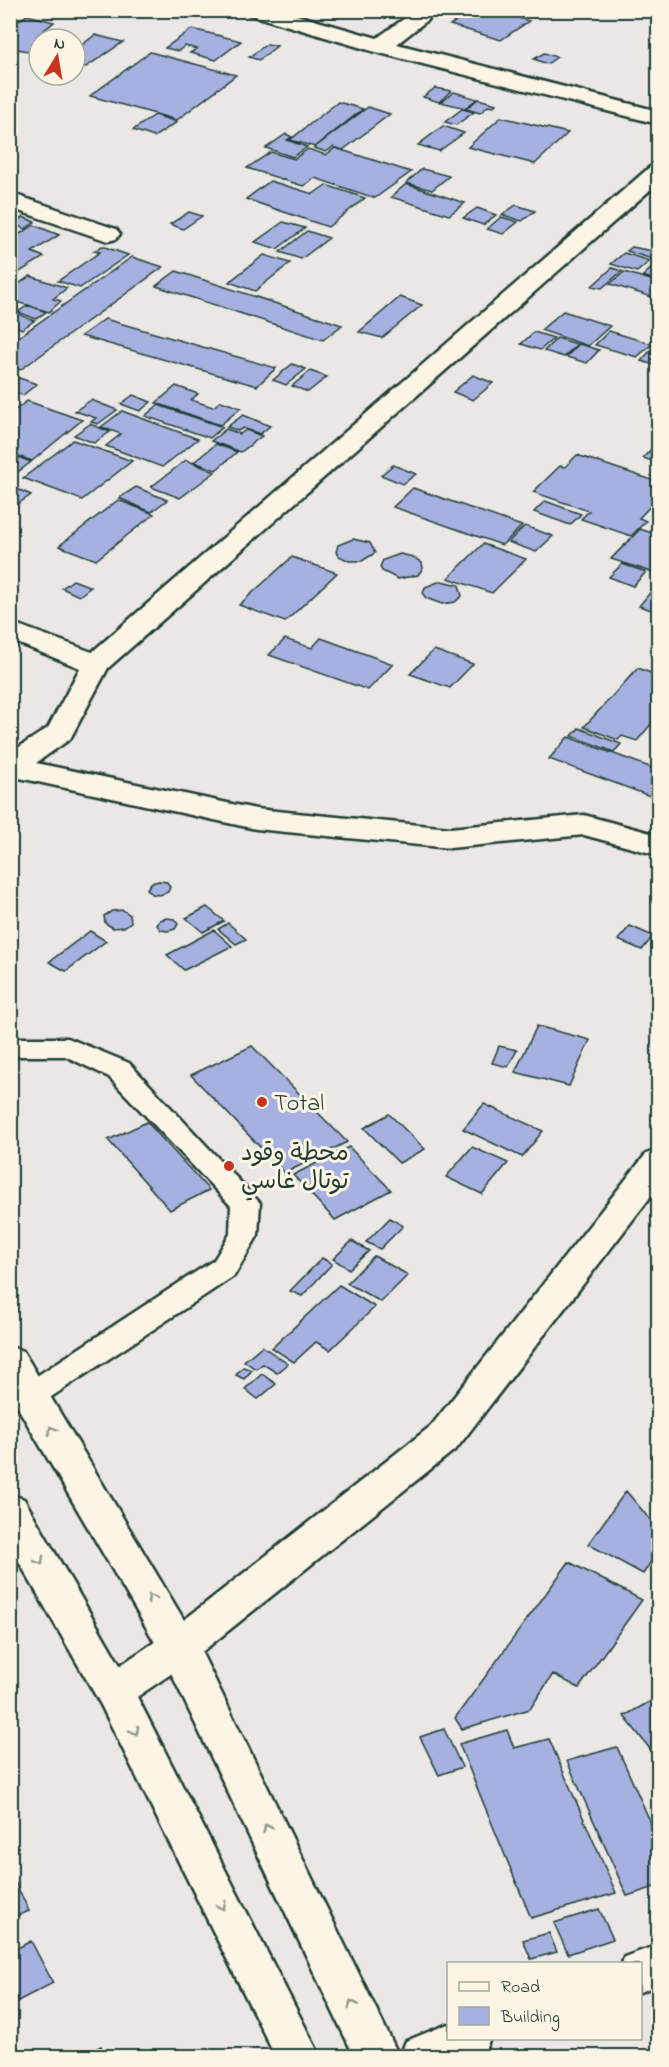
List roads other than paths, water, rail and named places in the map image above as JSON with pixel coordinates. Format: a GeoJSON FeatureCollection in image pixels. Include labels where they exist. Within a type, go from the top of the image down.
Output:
{"type":"FeatureCollection","features":[{"type":"Feature","properties":{"kind":"street"},"geometry":{"type":"LineString","coordinates":[[255,10],[380,46],[658,118]]}},
{"type":"Feature","properties":{"kind":"street"},"geometry":{"type":"LineString","coordinates":[[380,46],[430,10]]}},
{"type":"Feature","properties":{"kind":"street"},"geometry":{"type":"LineString","coordinates":[[658,172],[96,664],[60,734],[10,767],[256,819],[450,838],[584,825],[658,845]]}},
{"type":"Feature","properties":{"kind":"street"},"geometry":{"type":"LineString","coordinates":[[10,200],[108,234]]}},
{"type":"Feature","properties":{"kind":"street"},"geometry":{"type":"LineString","coordinates":[[10,630],[96,664]]}},
{"type":"Feature","properties":{"kind":"street"},"geometry":{"type":"LineString","coordinates":[[114,1691],[179,1647],[444,1437],[658,1163]]}},
{"type":"Feature","properties":{"kind":"street"},"geometry":{"type":"LineString","coordinates":[[10,1361],[179,1647],[377,2056]]}},
{"type":"Feature","properties":{"kind":"street"},"geometry":{"type":"LineString","coordinates":[[11,1514],[114,1691],[298,2056]]}},
{"type":"Feature","properties":{"kind":"street"},"geometry":{"type":"LineString","coordinates":[[642,1971],[658,1965]]}},
{"type":"Feature","properties":{"kind":"street"},"geometry":{"type":"LineString","coordinates":[[422,2056],[463,2040]]}},
{"type":"Feature","properties":{"kind":"lane"},"geometry":{"type":"LineString","coordinates":[[10,1047],[68,1047],[119,1070],[246,1203],[244,1235],[224,1268],[32,1395]]}},
{"type":"Feature","properties":{"kind":"place","name":"Total"},"geometry":{"type":"Point","coordinates":[262,1102]}},
{"type":"Feature","properties":{"kind":"place","name":"محطة وقود توتال غاسي"},"geometry":{"type":"Point","coordinates":[229,1166]}}]}
